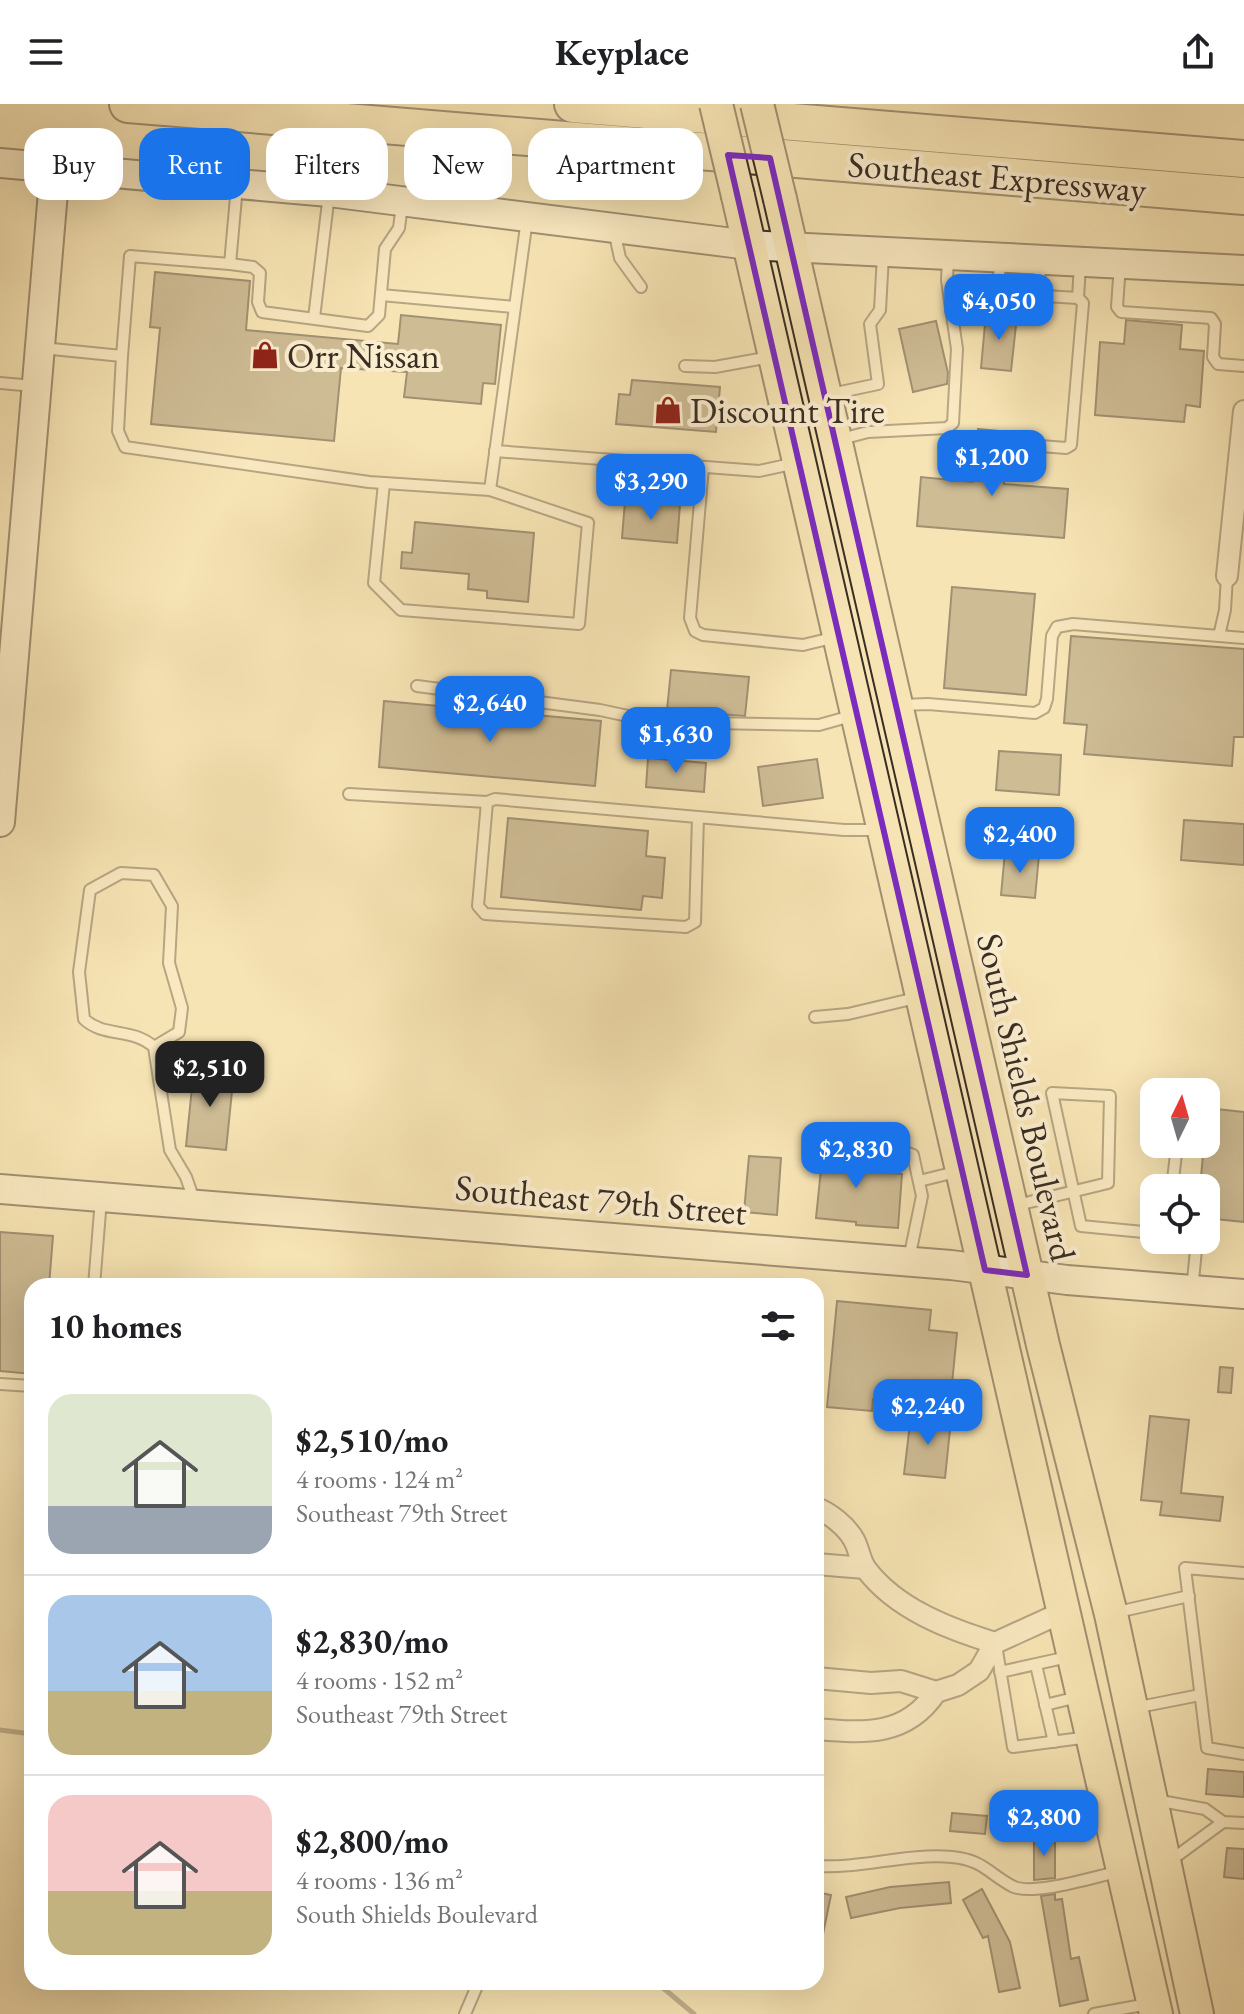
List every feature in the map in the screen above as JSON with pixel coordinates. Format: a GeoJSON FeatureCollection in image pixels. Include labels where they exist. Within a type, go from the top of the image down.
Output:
{"type":"FeatureCollection","features":[{"type":"Feature","properties":{"kind":"highway","name":"Southeast Expressway"},"geometry":{"type":"LineString","coordinates":[[128,104],[1244,196]]}},
{"type":"Feature","properties":{"kind":"highway","name":"Southeast Expressway"},"geometry":{"type":"LineString","coordinates":[[573,104],[1244,159]]}},
{"type":"Feature","properties":{"kind":"main road"},"geometry":{"type":"LineString","coordinates":[[716,104],[1123,1871],[1177,2011]]}},
{"type":"Feature","properties":{"kind":"main road","name":"South Shields Boulevard"},"geometry":{"type":"LineString","coordinates":[[757,104],[1011,1207],[1132,1708],[1165,1864],[1177,2011]]}},
{"type":"Feature","properties":{"kind":"main road"},"geometry":{"type":"LineString","coordinates":[[847,668],[884,658]]}},
{"type":"Feature","properties":{"kind":"street"},"geometry":{"type":"LineString","coordinates":[[0,163],[24,165]]}},
{"type":"Feature","properties":{"kind":"street"},"geometry":{"type":"LineString","coordinates":[[0,822],[4,739],[52,200]]}},
{"type":"Feature","properties":{"kind":"street"},"geometry":{"type":"LineString","coordinates":[[388,200],[749,245],[1244,270]]}},
{"type":"Feature","properties":{"kind":"street"},"geometry":{"type":"LineString","coordinates":[[1227,576],[1244,411]]}},
{"type":"Feature","properties":{"kind":"street","name":"Southeast 79th Street"},"geometry":{"type":"LineString","coordinates":[[0,1189],[908,1262],[1244,1294]]}},
{"type":"Feature","properties":{"kind":"street"},"geometry":{"type":"LineString","coordinates":[[824,1513],[841,1524],[854,1539],[865,1568],[908,1606],[961,1633],[995,1643]]}},
{"type":"Feature","properties":{"kind":"street"},"geometry":{"type":"LineString","coordinates":[[824,1565],[865,1568]]}},
{"type":"Feature","properties":{"kind":"street"},"geometry":{"type":"LineString","coordinates":[[824,1679],[871,1683],[901,1681],[936,1692],[958,1685],[979,1671],[995,1643],[1063,1612]]}},
{"type":"Feature","properties":{"kind":"street"},"geometry":{"type":"LineString","coordinates":[[824,1730],[872,1733],[903,1723],[924,1710],[936,1692]]}},
{"type":"Feature","properties":{"kind":"lane"},"geometry":{"type":"LineString","coordinates":[[230,264],[236,200]]}},
{"type":"Feature","properties":{"kind":"lane"},"geometry":{"type":"LineString","coordinates":[[314,318],[328,200]]}},
{"type":"Feature","properties":{"kind":"lane"},"geometry":{"type":"LineString","coordinates":[[384,483],[374,583],[401,610],[579,624],[588,523],[490,490],[384,483],[125,447],[118,431],[122,356],[130,256],[253,267],[260,273],[258,302],[262,312],[368,326],[379,315],[385,249],[399,228],[403,202]]}},
{"type":"Feature","properties":{"kind":"lane"},"geometry":{"type":"LineString","coordinates":[[490,490],[527,218]]}},
{"type":"Feature","properties":{"kind":"lane"},"geometry":{"type":"LineString","coordinates":[[614,228],[620,258],[641,287]]}},
{"type":"Feature","properties":{"kind":"lane"},"geometry":{"type":"LineString","coordinates":[[825,395],[878,384],[870,324],[880,310],[883,253]]}},
{"type":"Feature","properties":{"kind":"lane"},"geometry":{"type":"LineString","coordinates":[[835,440],[868,432],[947,428],[953,423],[957,349],[947,280],[948,256]]}},
{"type":"Feature","properties":{"kind":"lane"},"geometry":{"type":"LineString","coordinates":[[997,292],[1001,258]]}},
{"type":"Feature","properties":{"kind":"lane"},"geometry":{"type":"LineString","coordinates":[[1015,444],[1066,448],[1071,445],[1083,303],[1078,298],[1045,296],[1039,290],[1040,260]]}},
{"type":"Feature","properties":{"kind":"lane"},"geometry":{"type":"LineString","coordinates":[[1078,298],[1080,262]]}},
{"type":"Feature","properties":{"kind":"lane"},"geometry":{"type":"LineString","coordinates":[[1120,264],[1117,307],[1121,312],[1211,318],[1215,324],[1213,357],[1218,364],[1244,366]]}},
{"type":"Feature","properties":{"kind":"lane"},"geometry":{"type":"LineString","coordinates":[[381,295],[514,307]]}},
{"type":"Feature","properties":{"kind":"lane"},"geometry":{"type":"LineString","coordinates":[[39,347],[122,356]]}},
{"type":"Feature","properties":{"kind":"lane"},"geometry":{"type":"LineString","coordinates":[[685,366],[715,367],[775,356]]}},
{"type":"Feature","properties":{"kind":"lane"},"geometry":{"type":"LineString","coordinates":[[0,383],[36,386]]}},
{"type":"Feature","properties":{"kind":"lane"},"geometry":{"type":"LineString","coordinates":[[495,451],[759,471],[799,463]]}},
{"type":"Feature","properties":{"kind":"lane"},"geometry":{"type":"LineString","coordinates":[[703,467],[690,618],[695,631],[703,635],[803,645],[839,636]]}},
{"type":"Feature","properties":{"kind":"lane"},"geometry":{"type":"LineString","coordinates":[[1219,636],[1225,610],[1227,576]]}},
{"type":"Feature","properties":{"kind":"lane"},"geometry":{"type":"LineString","coordinates":[[895,705],[941,704],[1035,713],[1044,708],[1047,699],[1052,636],[1057,627],[1073,624],[1244,638]]}},
{"type":"Feature","properties":{"kind":"lane"},"geometry":{"type":"LineString","coordinates":[[417,686],[600,710],[656,722],[819,725],[857,714]]}},
{"type":"Feature","properties":{"kind":"lane"},"geometry":{"type":"LineString","coordinates":[[349,794],[487,802],[495,799],[844,830],[884,830]]}},
{"type":"Feature","properties":{"kind":"lane"},"geometry":{"type":"LineString","coordinates":[[487,802],[478,906],[485,914],[686,927],[695,922],[698,817]]}},
{"type":"Feature","properties":{"kind":"lane"},"geometry":{"type":"LineString","coordinates":[[154,1047],[179,1032],[182,1008],[169,963],[172,906],[154,875],[121,873],[90,890],[79,972],[84,1019],[95,1029],[144,1038],[154,1047],[170,1150],[186,1177],[195,1205]]}},
{"type":"Feature","properties":{"kind":"lane"},"geometry":{"type":"LineString","coordinates":[[815,1017],[848,1014],[922,997]]}},
{"type":"Feature","properties":{"kind":"lane"},"geometry":{"type":"LineString","coordinates":[[1011,1207],[1072,1190],[1108,1183],[1110,1096],[1052,1093],[1072,1190],[1081,1226],[1140,1232]]}},
{"type":"Feature","properties":{"kind":"lane"},"geometry":{"type":"LineString","coordinates":[[862,1148],[898,1149],[913,1155],[922,1196],[908,1262]]}},
{"type":"Feature","properties":{"kind":"lane"},"geometry":{"type":"LineString","coordinates":[[919,1181],[962,1171]]}},
{"type":"Feature","properties":{"kind":"lane"},"geometry":{"type":"LineString","coordinates":[[95,1278],[101,1197]]}},
{"type":"Feature","properties":{"kind":"lane"},"geometry":{"type":"LineString","coordinates":[[1192,1290],[1196,1254]]}},
{"type":"Feature","properties":{"kind":"lane"},"geometry":{"type":"LineString","coordinates":[[0,1384],[24,1386]]}},
{"type":"Feature","properties":{"kind":"lane"},"geometry":{"type":"LineString","coordinates":[[1244,1573],[1185,1568],[1207,1748],[1244,1754]]}},
{"type":"Feature","properties":{"kind":"lane"},"geometry":{"type":"LineString","coordinates":[[1111,1614],[1189,1596]]}},
{"type":"Feature","properties":{"kind":"lane"},"geometry":{"type":"LineString","coordinates":[[995,1643],[1013,1747],[1092,1736]]}},
{"type":"Feature","properties":{"kind":"lane"},"geometry":{"type":"LineString","coordinates":[[1000,1672],[1073,1656]]}},
{"type":"Feature","properties":{"kind":"lane"},"geometry":{"type":"LineString","coordinates":[[1036,1665],[1054,1742]]}},
{"type":"Feature","properties":{"kind":"lane"},"geometry":{"type":"LineString","coordinates":[[1132,1708],[1200,1695]]}},
{"type":"Feature","properties":{"kind":"lane"},"geometry":{"type":"LineString","coordinates":[[1045,1705],[1082,1696]]}},
{"type":"Feature","properties":{"kind":"lane"},"geometry":{"type":"LineString","coordinates":[[1152,1800],[1205,1809],[1223,1822],[1244,1823]]}},
{"type":"Feature","properties":{"kind":"lane"},"geometry":{"type":"LineString","coordinates":[[1165,1864],[1223,1822]]}},
{"type":"Feature","properties":{"kind":"lane"},"geometry":{"type":"LineString","coordinates":[[824,1865],[918,1856],[955,1857],[983,1864],[1014,1888],[1032,1890],[1123,1871]]}},
{"type":"Feature","properties":{"kind":"lane"},"geometry":{"type":"LineString","coordinates":[[465,2014],[475,1990]]}},
{"type":"Feature","properties":{"kind":"lane"},"geometry":{"type":"LineString","coordinates":[[1094,2014],[1177,2011]]}},
{"type":"Feature","properties":{"kind":"highlighted area"},"geometry":{"type":"Polygon","coordinates":[[[728,155],[770,158],[1027,1275],[985,1270],[728,155]]]}},
{"type":"Feature","properties":{"kind":"building","name":"Orr Nissan"},"geometry":{"type":"Polygon","coordinates":[[[155,272],[250,281],[246,330],[398,344],[401,315],[501,325],[495,384],[483,383],[481,404],[404,397],[407,372],[341,368],[334,441],[151,424],[160,328],[150,327],[155,272]]]}},
{"type":"Feature","properties":{"kind":"building"},"geometry":{"type":"Polygon","coordinates":[[[986,313],[1017,316],[1011,371],[981,368],[986,313]]]}},
{"type":"Feature","properties":{"kind":"building"},"geometry":{"type":"Polygon","coordinates":[[[1126,320],[1182,325],[1180,349],[1204,351],[1200,407],[1186,405],[1184,422],[1095,415],[1100,342],[1124,344],[1126,320]]]}},
{"type":"Feature","properties":{"kind":"building"},"geometry":{"type":"Polygon","coordinates":[[[936,321],[948,373],[947,384],[913,392],[899,329],[936,321]]]}},
{"type":"Feature","properties":{"kind":"building","name":"Discount Tire"},"geometry":{"type":"Polygon","coordinates":[[[632,380],[720,387],[716,432],[616,424],[619,394],[630,395],[632,380]]]}},
{"type":"Feature","properties":{"kind":"building"},"geometry":{"type":"Polygon","coordinates":[[[978,429],[1009,432],[1004,484],[1068,489],[1064,538],[917,526],[921,477],[972,482],[978,429]]]}},
{"type":"Feature","properties":{"kind":"building"},"geometry":{"type":"Polygon","coordinates":[[[625,501],[680,505],[677,543],[622,538],[625,501]]]}},
{"type":"Feature","properties":{"kind":"building"},"geometry":{"type":"Polygon","coordinates":[[[415,522],[534,533],[528,602],[487,598],[487,591],[468,589],[469,574],[401,568],[402,552],[412,553],[415,522]]]}},
{"type":"Feature","properties":{"kind":"building"},"geometry":{"type":"Polygon","coordinates":[[[952,587],[1035,594],[1026,695],[944,688],[952,587]]]}},
{"type":"Feature","properties":{"kind":"building"},"geometry":{"type":"Polygon","coordinates":[[[1071,636],[1244,649],[1244,737],[1234,737],[1232,766],[1084,754],[1087,725],[1064,723],[1071,636]]]}},
{"type":"Feature","properties":{"kind":"building"},"geometry":{"type":"Polygon","coordinates":[[[671,670],[749,677],[745,716],[667,710],[671,670]]]}},
{"type":"Feature","properties":{"kind":"building"},"geometry":{"type":"Polygon","coordinates":[[[384,701],[601,721],[595,786],[379,767],[384,701]]]}},
{"type":"Feature","properties":{"kind":"building"},"geometry":{"type":"Polygon","coordinates":[[[999,751],[1061,755],[1059,795],[996,790],[999,751]]]}},
{"type":"Feature","properties":{"kind":"building"},"geometry":{"type":"Polygon","coordinates":[[[648,758],[706,763],[704,792],[646,787],[648,758]]]}},
{"type":"Feature","properties":{"kind":"building"},"geometry":{"type":"Polygon","coordinates":[[[817,759],[823,798],[763,806],[758,767],[817,759]]]}},
{"type":"Feature","properties":{"kind":"building"},"geometry":{"type":"Polygon","coordinates":[[[508,818],[648,831],[646,856],[665,858],[662,898],[643,896],[641,910],[501,897],[508,818]]]}},
{"type":"Feature","properties":{"kind":"building"},"geometry":{"type":"Polygon","coordinates":[[[1184,820],[1244,824],[1244,865],[1181,860],[1184,820]]]}},
{"type":"Feature","properties":{"kind":"building"},"geometry":{"type":"Polygon","coordinates":[[[1005,852],[1039,855],[1035,898],[1001,895],[1005,852]]]}},
{"type":"Feature","properties":{"kind":"building"},"geometry":{"type":"Polygon","coordinates":[[[194,1068],[234,1072],[226,1150],[186,1146],[194,1068]]]}},
{"type":"Feature","properties":{"kind":"building"},"geometry":{"type":"Polygon","coordinates":[[[1220,1109],[1244,1112],[1244,1222],[1220,1219],[1220,1174],[1201,1174],[1203,1158],[1220,1158],[1220,1109]]]}},
{"type":"Feature","properties":{"kind":"building"},"geometry":{"type":"Polygon","coordinates":[[[824,1140],[856,1143],[853,1170],[902,1174],[898,1228],[816,1218],[824,1140]]]}},
{"type":"Feature","properties":{"kind":"building"},"geometry":{"type":"Polygon","coordinates":[[[749,1156],[781,1158],[777,1215],[744,1212],[749,1156]]]}},
{"type":"Feature","properties":{"kind":"building"},"geometry":{"type":"Polygon","coordinates":[[[0,1232],[53,1236],[50,1278],[24,1278],[24,1373],[0,1371],[0,1232]]]}},
{"type":"Feature","properties":{"kind":"building"},"geometry":{"type":"Polygon","coordinates":[[[837,1301],[931,1310],[929,1330],[957,1333],[952,1384],[924,1381],[922,1403],[873,1399],[872,1411],[827,1407],[837,1301]]]}},
{"type":"Feature","properties":{"kind":"building"},"geometry":{"type":"Polygon","coordinates":[[[1220,1367],[1233,1368],[1231,1393],[1218,1392],[1220,1367]]]}},
{"type":"Feature","properties":{"kind":"building"},"geometry":{"type":"Polygon","coordinates":[[[911,1415],[951,1420],[945,1478],[904,1474],[911,1415]]]}},
{"type":"Feature","properties":{"kind":"building"},"geometry":{"type":"Polygon","coordinates":[[[1150,1416],[1189,1420],[1181,1493],[1223,1497],[1220,1521],[1160,1515],[1162,1502],[1141,1500],[1150,1416]]]}},
{"type":"Feature","properties":{"kind":"building"},"geometry":{"type":"Polygon","coordinates":[[[1208,1769],[1244,1772],[1244,1797],[1206,1794],[1208,1769]]]}},
{"type":"Feature","properties":{"kind":"building"},"geometry":{"type":"Polygon","coordinates":[[[952,1813],[987,1816],[985,1834],[950,1831],[952,1813]]]}},
{"type":"Feature","properties":{"kind":"building"},"geometry":{"type":"Polygon","coordinates":[[[1034,1837],[1055,1837],[1055,1878],[1034,1880],[1034,1837]]]}},
{"type":"Feature","properties":{"kind":"building"},"geometry":{"type":"Polygon","coordinates":[[[1227,1848],[1244,1849],[1244,1879],[1224,1877],[1227,1848]]]}},
{"type":"Feature","properties":{"kind":"building"},"geometry":{"type":"Polygon","coordinates":[[[949,1882],[951,1903],[900,1908],[851,1918],[846,1897],[890,1887],[949,1882]]]}},
{"type":"Feature","properties":{"kind":"building"},"geometry":{"type":"Polygon","coordinates":[[[982,1889],[1010,1942],[1020,1988],[999,1992],[988,1936],[983,1938],[963,1900],[982,1889]]]}},
{"type":"Feature","properties":{"kind":"building"},"geometry":{"type":"Polygon","coordinates":[[[824,1894],[831,1895],[824,1929],[824,1894]]]}},
{"type":"Feature","properties":{"kind":"building"},"geometry":{"type":"Polygon","coordinates":[[[1055,1894],[1055,1900],[1062,1899],[1071,1959],[1079,1957],[1088,2000],[1060,2006],[1041,1896],[1055,1894]]]}},
{"type":"Feature","properties":{"kind":"waterway"},"geometry":{"type":"LineString","coordinates":[[0,1730],[24,1733]]}},
{"type":"Feature","properties":{"kind":"waterway"},"geometry":{"type":"LineString","coordinates":[[666,1990],[694,2014]]}},
{"type":"Feature","properties":{"kind":"place","name":"Orr Nissan"},"geometry":{"type":"Point","coordinates":[265,355]}},
{"type":"Feature","properties":{"kind":"place","name":"Discount Tire"},"geometry":{"type":"Point","coordinates":[668,410]}}]}
